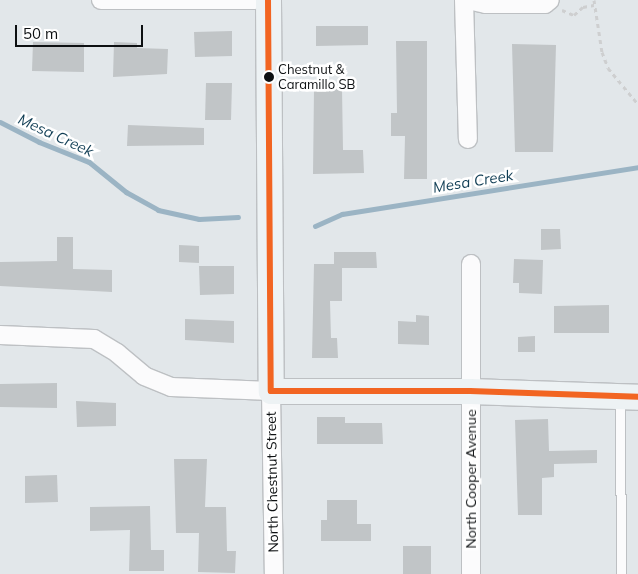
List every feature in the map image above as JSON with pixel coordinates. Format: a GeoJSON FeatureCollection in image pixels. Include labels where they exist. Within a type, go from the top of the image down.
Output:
{"type":"FeatureCollection","features":[{"type":"Feature","properties":{"kind":"main road","name":"North Chestnut Street"},"geometry":{"type":"LineString","coordinates":[[268,0],[271,391]]}},
{"type":"Feature","properties":{"kind":"main road"},"geometry":{"type":"LineString","coordinates":[[271,391],[470,391],[629,396]]}},
{"type":"Feature","properties":{"kind":"street"},"geometry":{"type":"LineString","coordinates":[[101,0],[255,0]]}},
{"type":"Feature","properties":{"kind":"street"},"geometry":{"type":"LineString","coordinates":[[464,0],[468,139]]}},
{"type":"Feature","properties":{"kind":"street"},"geometry":{"type":"LineString","coordinates":[[468,0],[486,4],[548,2]]}},
{"type":"Feature","properties":{"kind":"street","name":"North Cooper Avenue"},"geometry":{"type":"LineString","coordinates":[[471,264],[471,574]]}},
{"type":"Feature","properties":{"kind":"street"},"geometry":{"type":"LineString","coordinates":[[0,335],[94,339],[117,353],[144,376],[171,388],[271,391]]}},
{"type":"Feature","properties":{"kind":"street","name":"North Chestnut Street"},"geometry":{"type":"LineString","coordinates":[[271,391],[274,574]]}},
{"type":"Feature","properties":{"kind":"lane"},"geometry":{"type":"LineString","coordinates":[[620,574],[629,396]]}},
{"type":"Feature","properties":{"kind":"path"},"geometry":{"type":"LineString","coordinates":[[594,0],[602,52],[608,68],[638,104]]}},
{"type":"Feature","properties":{"kind":"path"},"geometry":{"type":"LineString","coordinates":[[548,2],[574,15],[583,7],[594,5]]}},
{"type":"Feature","properties":{"kind":"building"},"geometry":{"type":"Polygon","coordinates":[[[316,26],[368,26],[368,45],[316,46],[316,26]]]}},
{"type":"Feature","properties":{"kind":"building"},"geometry":{"type":"Polygon","coordinates":[[[232,31],[232,56],[195,57],[194,32],[232,31]]]}},
{"type":"Feature","properties":{"kind":"building"},"geometry":{"type":"Polygon","coordinates":[[[396,41],[427,41],[427,179],[404,179],[405,136],[391,136],[391,113],[397,113],[396,41]]]}},
{"type":"Feature","properties":{"kind":"building"},"geometry":{"type":"Polygon","coordinates":[[[33,42],[84,43],[84,72],[32,71],[33,42]]]}},
{"type":"Feature","properties":{"kind":"building"},"geometry":{"type":"Polygon","coordinates":[[[114,42],[137,43],[137,48],[168,49],[167,74],[113,77],[114,42]]]}},
{"type":"Feature","properties":{"kind":"building"},"geometry":{"type":"Polygon","coordinates":[[[512,44],[556,45],[553,152],[515,152],[512,44]]]}},
{"type":"Feature","properties":{"kind":"building"},"geometry":{"type":"Polygon","coordinates":[[[206,83],[232,83],[231,120],[205,120],[206,83]]]}},
{"type":"Feature","properties":{"kind":"building"},"geometry":{"type":"Polygon","coordinates":[[[342,88],[343,150],[363,150],[364,173],[313,174],[314,89],[342,88]]]}},
{"type":"Feature","properties":{"kind":"building"},"geometry":{"type":"Polygon","coordinates":[[[128,125],[204,128],[204,145],[127,146],[128,125]]]}},
{"type":"Feature","properties":{"kind":"building"},"geometry":{"type":"Polygon","coordinates":[[[541,229],[560,229],[561,249],[541,250],[541,229]]]}},
{"type":"Feature","properties":{"kind":"building"},"geometry":{"type":"Polygon","coordinates":[[[57,237],[73,237],[73,269],[112,270],[112,292],[0,286],[0,262],[57,261],[57,237]]]}},
{"type":"Feature","properties":{"kind":"building"},"geometry":{"type":"Polygon","coordinates":[[[179,245],[199,246],[199,263],[179,262],[179,245]]]}},
{"type":"Feature","properties":{"kind":"building"},"geometry":{"type":"Polygon","coordinates":[[[334,252],[376,252],[377,268],[342,268],[342,301],[330,301],[331,338],[337,338],[338,358],[312,358],[314,264],[334,264],[334,252]]]}},
{"type":"Feature","properties":{"kind":"building"},"geometry":{"type":"Polygon","coordinates":[[[514,259],[543,260],[542,294],[519,293],[519,283],[513,283],[514,259]]]}},
{"type":"Feature","properties":{"kind":"building"},"geometry":{"type":"Polygon","coordinates":[[[199,266],[234,266],[234,294],[200,295],[199,266]]]}},
{"type":"Feature","properties":{"kind":"building"},"geometry":{"type":"Polygon","coordinates":[[[609,305],[609,333],[554,333],[554,306],[609,305]]]}},
{"type":"Feature","properties":{"kind":"building"},"geometry":{"type":"Polygon","coordinates":[[[416,315],[429,316],[429,345],[398,344],[398,321],[416,322],[416,315]]]}},
{"type":"Feature","properties":{"kind":"building"},"geometry":{"type":"Polygon","coordinates":[[[185,319],[234,321],[234,343],[185,340],[185,319]]]}},
{"type":"Feature","properties":{"kind":"building"},"geometry":{"type":"Polygon","coordinates":[[[535,336],[535,352],[518,352],[518,337],[535,336]]]}},
{"type":"Feature","properties":{"kind":"building"},"geometry":{"type":"Polygon","coordinates":[[[57,383],[57,408],[0,407],[0,384],[57,383]]]}},
{"type":"Feature","properties":{"kind":"building"},"geometry":{"type":"Polygon","coordinates":[[[76,401],[116,403],[116,426],[77,427],[76,401]]]}},
{"type":"Feature","properties":{"kind":"building"},"geometry":{"type":"Polygon","coordinates":[[[317,417],[345,417],[345,423],[382,423],[383,444],[317,444],[317,417]]]}},
{"type":"Feature","properties":{"kind":"building"},"geometry":{"type":"Polygon","coordinates":[[[548,419],[549,451],[597,450],[597,463],[554,464],[554,477],[542,478],[542,515],[518,515],[515,420],[548,419]]]}},
{"type":"Feature","properties":{"kind":"building"},"geometry":{"type":"Polygon","coordinates":[[[174,459],[207,459],[205,507],[226,507],[227,551],[236,551],[235,573],[198,572],[199,533],[176,533],[174,459]]]}},
{"type":"Feature","properties":{"kind":"building"},"geometry":{"type":"Polygon","coordinates":[[[57,475],[58,502],[25,503],[25,476],[57,475]]]}},
{"type":"Feature","properties":{"kind":"building"},"geometry":{"type":"Polygon","coordinates":[[[327,500],[357,500],[357,524],[371,524],[371,541],[321,541],[321,520],[327,520],[327,500]]]}},
{"type":"Feature","properties":{"kind":"building"},"geometry":{"type":"Polygon","coordinates":[[[150,506],[151,550],[164,550],[164,571],[129,571],[130,530],[90,531],[90,507],[150,506]]]}},
{"type":"Feature","properties":{"kind":"building"},"geometry":{"type":"Polygon","coordinates":[[[403,546],[431,546],[431,574],[403,574],[403,546]]]}},
{"type":"Feature","properties":{"kind":"waterway","name":"Mesa Creek"},"geometry":{"type":"LineString","coordinates":[[0,122],[39,142],[89,162],[126,192],[158,210],[199,219],[238,217]]}},
{"type":"Feature","properties":{"kind":"waterway","name":"Mesa Creek"},"geometry":{"type":"LineString","coordinates":[[315,226],[342,214],[638,167]]}},
{"type":"Feature","properties":{"kind":"transit line"},"geometry":{"type":"LineString","coordinates":[[268,0],[271,391],[470,391],[638,397]]}},
{"type":"Feature","properties":{"kind":"place","name":"Chestnut & Caramillo SB"},"geometry":{"type":"Point","coordinates":[269,77]}}]}
